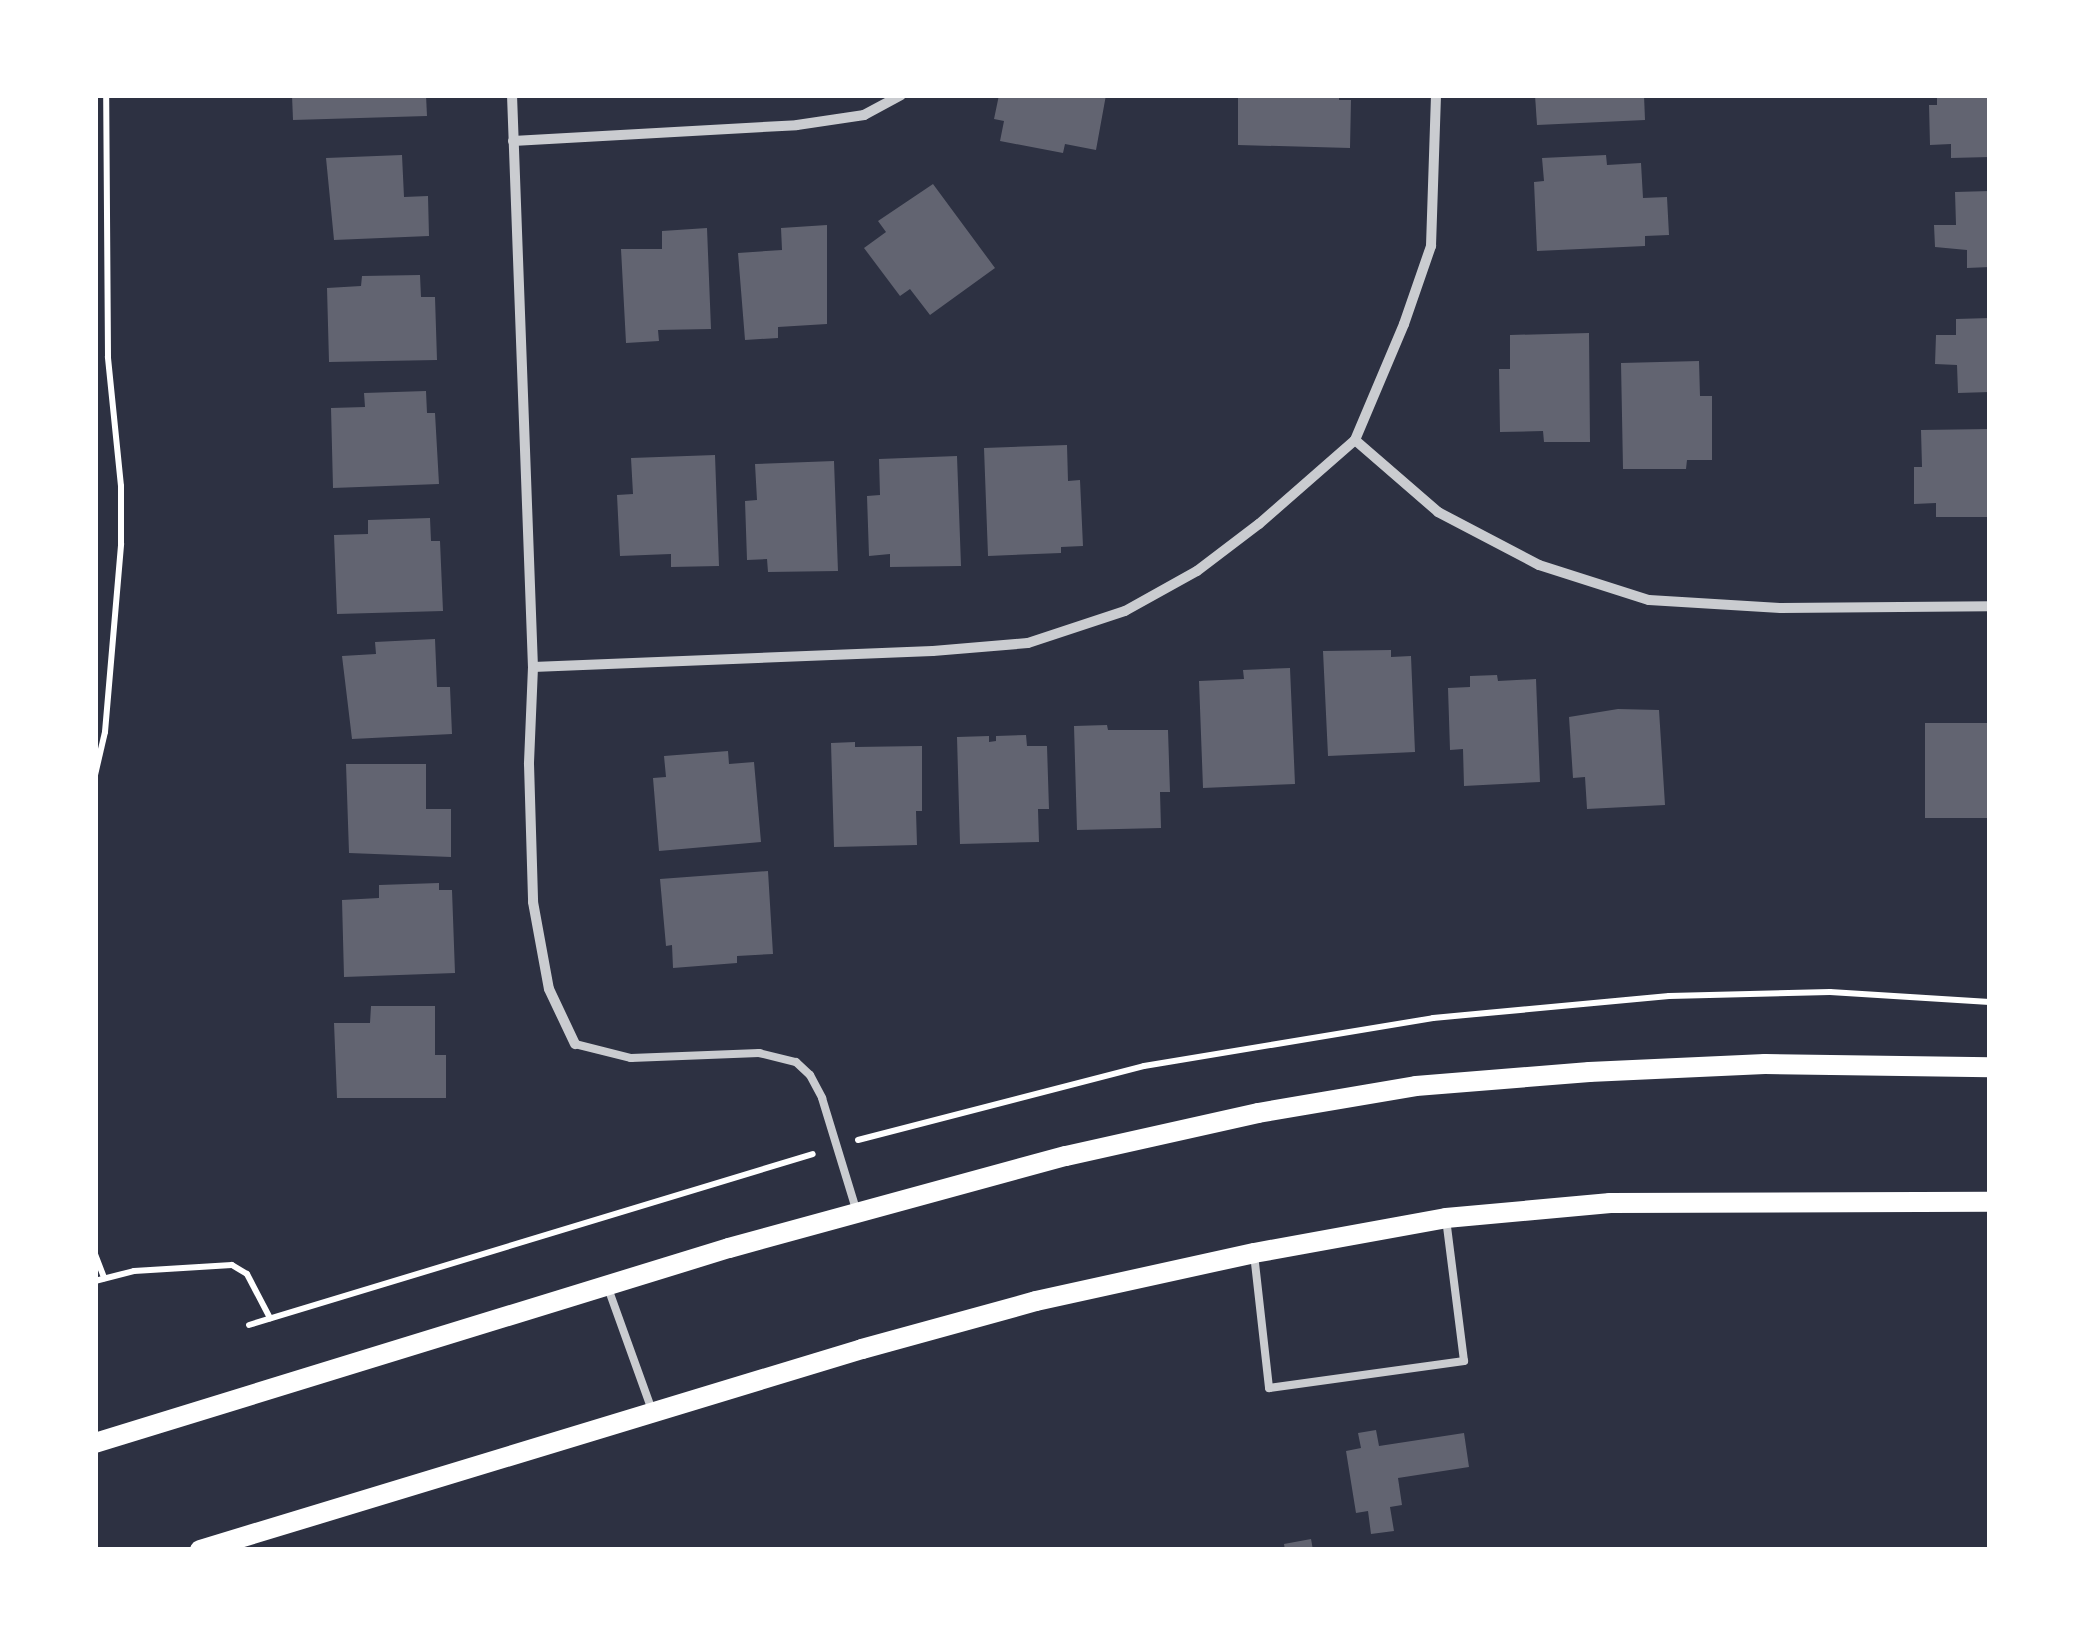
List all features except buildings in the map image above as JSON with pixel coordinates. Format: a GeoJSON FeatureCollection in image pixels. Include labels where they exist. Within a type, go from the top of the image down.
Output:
{"type":"FeatureCollection","features":[{"type":"Feature","properties":{"kind":"main road"},"geometry":{"type":"LineString","coordinates":[[95,1443],[857,1214],[1104,1148],[1258,1113],[1416,1086],[1764,1064],[1990,1066]]}},
{"type":"Feature","properties":{"kind":"main road"},"geometry":{"type":"LineString","coordinates":[[200,1550],[652,1410],[1036,1300],[1254,1253],[1446,1218],[1610,1203],[1990,1202]]}},
{"type":"Feature","properties":{"kind":"street"},"geometry":{"type":"LineString","coordinates":[[512,95],[533,667],[533,902],[548,989],[575,1044]]}},
{"type":"Feature","properties":{"kind":"street"},"geometry":{"type":"LineString","coordinates":[[513,142],[798,124],[864,115],[901,95]]}},
{"type":"Feature","properties":{"kind":"street"},"geometry":{"type":"LineString","coordinates":[[533,667],[933,651],[1028,643],[1125,611],[1197,571],[1354,440],[1404,324],[1431,246],[1436,95]]}},
{"type":"Feature","properties":{"kind":"street"},"geometry":{"type":"LineString","coordinates":[[1354,440],[1438,512],[1539,565],[1649,600],[1780,608],[1990,606]]}},
{"type":"Feature","properties":{"kind":"lane"},"geometry":{"type":"LineString","coordinates":[[575,1044],[630,1058],[759,1053],[796,1062],[810,1074],[838,1146],[857,1214]]}},
{"type":"Feature","properties":{"kind":"lane"},"geometry":{"type":"LineString","coordinates":[[1254,1253],[1269,1388],[1464,1362],[1446,1218]]}},
{"type":"Feature","properties":{"kind":"lane"},"geometry":{"type":"LineString","coordinates":[[607,1286],[652,1410]]}},
{"type":"Feature","properties":{"kind":"path"},"geometry":{"type":"LineString","coordinates":[[95,775],[106,732],[122,486],[108,357],[106,95]]}},
{"type":"Feature","properties":{"kind":"path"},"geometry":{"type":"LineString","coordinates":[[250,1325],[838,1146],[1029,1092],[1144,1066],[1433,1018],[1669,996],[1794,992],[1990,1002]]}},
{"type":"Feature","properties":{"kind":"path"},"geometry":{"type":"LineString","coordinates":[[95,1254],[100,1280],[134,1270],[232,1265],[247,1274],[270,1318]]}}]}
